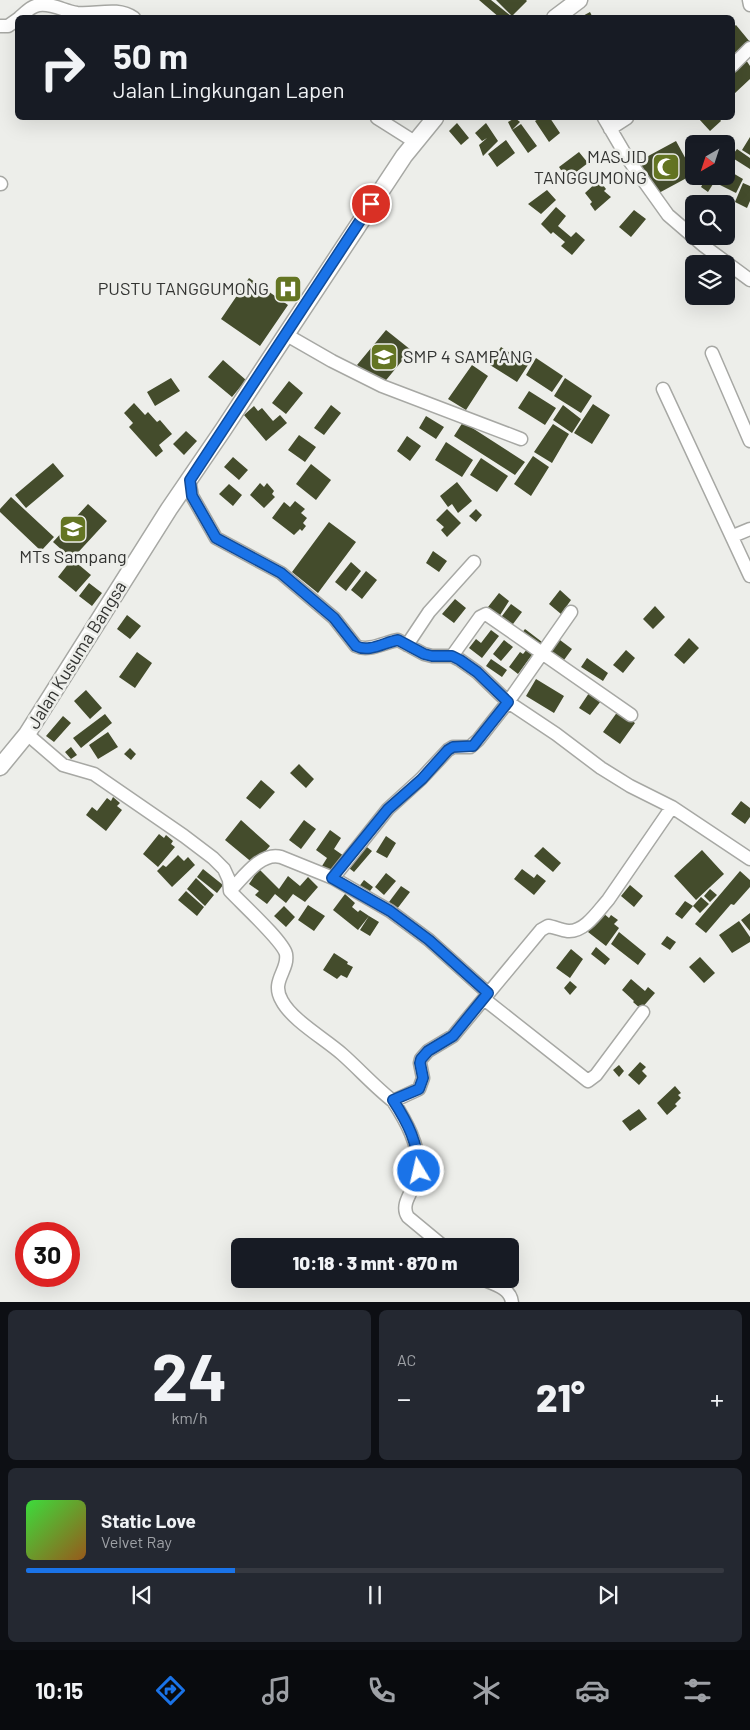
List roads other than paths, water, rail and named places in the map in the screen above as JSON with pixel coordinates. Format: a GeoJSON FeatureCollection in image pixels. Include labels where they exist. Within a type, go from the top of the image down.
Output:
{"type":"FeatureCollection","features":[{"type":"Feature","properties":{"kind":"main road"},"geometry":{"type":"LineString","coordinates":[[561,15],[579,0]]}},
{"type":"Feature","properties":{"kind":"main road","name":"Jalan Kusuma Bangsa"},"geometry":{"type":"LineString","coordinates":[[3,759],[27,734],[168,509],[190,480],[404,156],[433,120]]}},
{"type":"Feature","properties":{"kind":"street"},"geometry":{"type":"LineString","coordinates":[[749,0],[750,5]]}},
{"type":"Feature","properties":{"kind":"street"},"geometry":{"type":"LineString","coordinates":[[21,15],[39,5],[77,13],[125,12],[130,15]]}},
{"type":"Feature","properties":{"kind":"street"},"geometry":{"type":"LineString","coordinates":[[0,38],[11,22]]}},
{"type":"Feature","properties":{"kind":"street"},"geometry":{"type":"LineString","coordinates":[[735,63],[750,48]]}},
{"type":"Feature","properties":{"kind":"street"},"geometry":{"type":"LineString","coordinates":[[380,120],[415,142]]}},
{"type":"Feature","properties":{"kind":"street"},"geometry":{"type":"LineString","coordinates":[[607,123],[628,160],[668,215],[704,246],[750,280]]}},
{"type":"Feature","properties":{"kind":"street"},"geometry":{"type":"LineString","coordinates":[[285,334],[332,361],[382,386],[521,439]]}},
{"type":"Feature","properties":{"kind":"street"},"geometry":{"type":"LineString","coordinates":[[712,353],[750,441]]}},
{"type":"Feature","properties":{"kind":"street"},"geometry":{"type":"LineString","coordinates":[[663,389],[750,576]]}},
{"type":"Feature","properties":{"kind":"street"},"geometry":{"type":"LineString","coordinates":[[190,480],[192,496],[216,538],[281,573],[334,618],[356,646],[368,648],[397,640],[424,654],[452,656],[477,672],[508,702],[617,778],[672,807],[750,860]]}},
{"type":"Feature","properties":{"kind":"street"},"geometry":{"type":"LineString","coordinates":[[733,536],[750,529]]}},
{"type":"Feature","properties":{"kind":"street"},"geometry":{"type":"LineString","coordinates":[[407,645],[429,612],[474,562]]}},
{"type":"Feature","properties":{"kind":"street"},"geometry":{"type":"LineString","coordinates":[[332,878],[388,809],[422,779],[448,750],[453,747],[473,746],[508,702],[571,612]]}},
{"type":"Feature","properties":{"kind":"street"},"geometry":{"type":"LineString","coordinates":[[452,656],[480,617],[486,614],[631,715]]}},
{"type":"Feature","properties":{"kind":"street"},"geometry":{"type":"LineString","coordinates":[[27,734],[64,765],[94,774],[184,836],[224,869],[229,880],[230,892],[277,940],[286,952],[277,992],[282,1002],[293,1015],[341,1053],[393,1100],[408,1123],[419,1163],[418,1179],[406,1204],[406,1213],[434,1238]]}},
{"type":"Feature","properties":{"kind":"street"},"geometry":{"type":"LineString","coordinates":[[393,1100],[419,1089],[423,1078],[420,1063],[424,1055],[453,1036],[543,928],[548,926],[566,931],[579,929],[596,913],[608,900],[672,807]]}},
{"type":"Feature","properties":{"kind":"street"},"geometry":{"type":"LineString","coordinates":[[230,892],[260,862],[272,856],[281,857],[332,878],[390,911],[429,940],[486,996],[588,1080],[596,1075],[643,1012]]}},
{"type":"Feature","properties":{"kind":"street"},"geometry":{"type":"LineString","coordinates":[[502,1288],[512,1297],[512,1302]]}},
{"type":"Feature","properties":{"kind":"place","name":"MASJID TANGGUMONG"},"geometry":{"type":"Point","coordinates":[666,167]}},
{"type":"Feature","properties":{"kind":"place","name":"PUSTU TANGGUMONG"},"geometry":{"type":"Point","coordinates":[288,289]}},
{"type":"Feature","properties":{"kind":"place","name":"SMP 4 SAMPANG"},"geometry":{"type":"Point","coordinates":[384,357]}},
{"type":"Feature","properties":{"kind":"place","name":"MTs Sampang"},"geometry":{"type":"Point","coordinates":[73,529]}}]}
